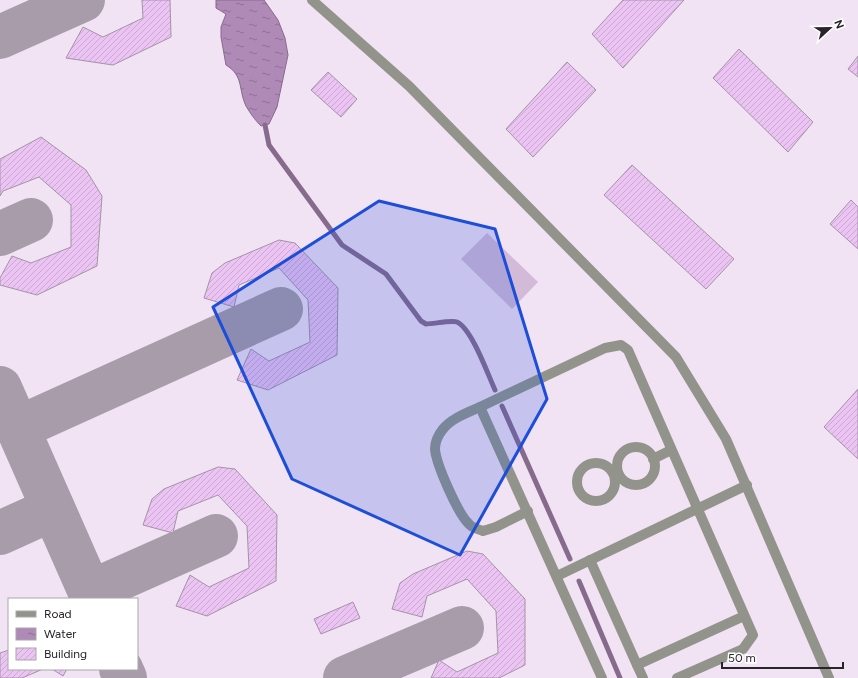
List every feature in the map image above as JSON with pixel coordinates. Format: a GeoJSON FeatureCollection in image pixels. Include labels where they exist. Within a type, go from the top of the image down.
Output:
{"type":"FeatureCollection","features":[{"type":"Feature","properties":{"kind":"street"},"geometry":{"type":"LineString","coordinates":[[312,0],[409,86],[676,357],[726,439],[829,678]]}},
{"type":"Feature","properties":{"kind":"street"},"geometry":{"type":"LineString","coordinates":[[528,511],[496,527],[482,531],[470,525],[462,514],[438,465],[435,448],[443,428],[454,420],[480,407],[605,348],[621,345],[628,350],[753,635],[742,649],[677,678]]}},
{"type":"Feature","properties":{"kind":"street"},"geometry":{"type":"LineString","coordinates":[[480,407],[602,678]]}},
{"type":"Feature","properties":{"kind":"street"},"geometry":{"type":"LineString","coordinates":[[640,447],[646,450],[653,459],[654,471],[652,476],[643,484],[636,486],[630,485],[615,474],[619,455],[628,448],[640,447]]}},
{"type":"Feature","properties":{"kind":"street"},"geometry":{"type":"LineString","coordinates":[[653,459],[671,450]]}},
{"type":"Feature","properties":{"kind":"street"},"geometry":{"type":"LineString","coordinates":[[557,576],[747,485]]}},
{"type":"Feature","properties":{"kind":"street"},"geometry":{"type":"LineString","coordinates":[[590,560],[643,678]]}},
{"type":"Feature","properties":{"kind":"street"},"geometry":{"type":"LineString","coordinates":[[637,665],[744,616]]}},
{"type":"Feature","properties":{"kind":"highlighted area"},"geometry":{"type":"Polygon","coordinates":[[[379,201],[495,229],[547,399],[460,555],[292,479],[213,307],[379,201]]]}},
{"type":"Feature","properties":{"kind":"shaded area"},"geometry":{"type":"Polygon","coordinates":[[[487,233],[538,282],[512,309],[461,259],[487,233]]]}},
{"type":"Feature","properties":{"kind":"water"},"geometry":{"type":"Polygon","coordinates":[[[216,0],[264,0],[278,20],[285,38],[288,55],[277,107],[269,124],[261,126],[253,116],[246,106],[236,74],[226,65],[221,37],[221,27],[226,14],[216,8],[216,0]]]}},
{"type":"Feature","properties":{"kind":"building"},"geometry":{"type":"Polygon","coordinates":[[[142,0],[170,0],[171,37],[113,65],[66,58],[83,27],[103,37],[143,18],[142,0]]]}},
{"type":"Feature","properties":{"kind":"building"},"geometry":{"type":"Polygon","coordinates":[[[623,0],[684,0],[623,68],[592,34],[623,0]]]}},
{"type":"Feature","properties":{"kind":"building"},"geometry":{"type":"Polygon","coordinates":[[[739,49],[813,122],[788,152],[713,78],[739,49]]]}},
{"type":"Feature","properties":{"kind":"building"},"geometry":{"type":"Polygon","coordinates":[[[858,56],[858,77],[848,69],[858,56]]]}},
{"type":"Feature","properties":{"kind":"building"},"geometry":{"type":"Polygon","coordinates":[[[567,62],[596,90],[533,157],[506,129],[567,62]]]}},
{"type":"Feature","properties":{"kind":"building"},"geometry":{"type":"Polygon","coordinates":[[[328,72],[357,99],[341,117],[311,90],[328,72]]]}},
{"type":"Feature","properties":{"kind":"building"},"geometry":{"type":"Polygon","coordinates":[[[41,137],[86,170],[102,196],[97,266],[37,295],[0,285],[0,278],[12,256],[31,263],[71,247],[71,205],[39,177],[3,191],[0,196],[0,159],[41,137]]]}},
{"type":"Feature","properties":{"kind":"building"},"geometry":{"type":"Polygon","coordinates":[[[632,165],[734,259],[706,289],[604,195],[632,165]]]}},
{"type":"Feature","properties":{"kind":"building"},"geometry":{"type":"Polygon","coordinates":[[[851,200],[858,207],[858,249],[830,224],[851,200]]]}},
{"type":"Feature","properties":{"kind":"building"},"geometry":{"type":"Polygon","coordinates":[[[279,240],[295,243],[338,288],[337,355],[268,390],[237,380],[251,349],[269,361],[310,342],[308,300],[279,268],[239,285],[234,307],[204,298],[212,273],[225,263],[279,240]]]}},
{"type":"Feature","properties":{"kind":"building"},"geometry":{"type":"Polygon","coordinates":[[[858,389],[858,459],[824,427],[858,389]]]}},
{"type":"Feature","properties":{"kind":"building"},"geometry":{"type":"Polygon","coordinates":[[[218,467],[235,469],[277,515],[276,581],[207,616],[176,606],[190,575],[209,587],[249,568],[247,526],[218,495],[178,511],[173,533],[143,525],[152,499],[164,489],[218,467]]]}},
{"type":"Feature","properties":{"kind":"building"},"geometry":{"type":"Polygon","coordinates":[[[467,551],[483,554],[525,599],[525,665],[499,678],[431,678],[439,660],[457,672],[498,653],[496,611],[467,579],[427,596],[422,617],[392,609],[400,583],[413,574],[467,551]]]}},
{"type":"Feature","properties":{"kind":"building"},"geometry":{"type":"Polygon","coordinates":[[[353,602],[360,618],[321,634],[314,619],[353,602]]]}},
{"type":"Feature","properties":{"kind":"building"},"geometry":{"type":"Polygon","coordinates":[[[8,650],[8,670],[41,670],[22,678],[0,678],[0,653],[8,650]]]}},
{"type":"Feature","properties":{"kind":"building"},"geometry":{"type":"Polygon","coordinates":[[[54,670],[66,670],[63,676],[54,670]]]}},
{"type":"Feature","properties":{"kind":"waterway"},"geometry":{"type":"LineString","coordinates":[[265,125],[269,145],[342,245],[386,274],[421,321],[426,324],[457,322],[463,326],[474,343],[495,390]]}},
{"type":"Feature","properties":{"kind":"waterway"},"geometry":{"type":"LineString","coordinates":[[502,406],[570,559]]}},
{"type":"Feature","properties":{"kind":"waterway"},"geometry":{"type":"LineString","coordinates":[[579,581],[620,678]]}},
{"type":"Feature","properties":{"kind":"taxiway"},"geometry":{"type":"LineString","coordinates":[[0,37],[83,0]]}},
{"type":"Feature","properties":{"kind":"taxiway"},"geometry":{"type":"LineString","coordinates":[[0,234],[31,220]]}},
{"type":"Feature","properties":{"kind":"taxiway"},"geometry":{"type":"LineString","coordinates":[[18,428],[281,309]]}},
{"type":"Feature","properties":{"kind":"taxiway"},"geometry":{"type":"LineString","coordinates":[[0,388],[93,598]]}},
{"type":"Feature","properties":{"kind":"taxiway"},"geometry":{"type":"LineString","coordinates":[[0,533],[53,509]]}},
{"type":"Feature","properties":{"kind":"taxiway"},"geometry":{"type":"LineString","coordinates":[[90,592],[216,536]]}},
{"type":"Feature","properties":{"kind":"taxiway"},"geometry":{"type":"LineString","coordinates":[[345,678],[462,628]]}},
{"type":"Feature","properties":{"kind":"taxiway"},"geometry":{"type":"LineString","coordinates":[[121,670],[125,678]]}}]}
